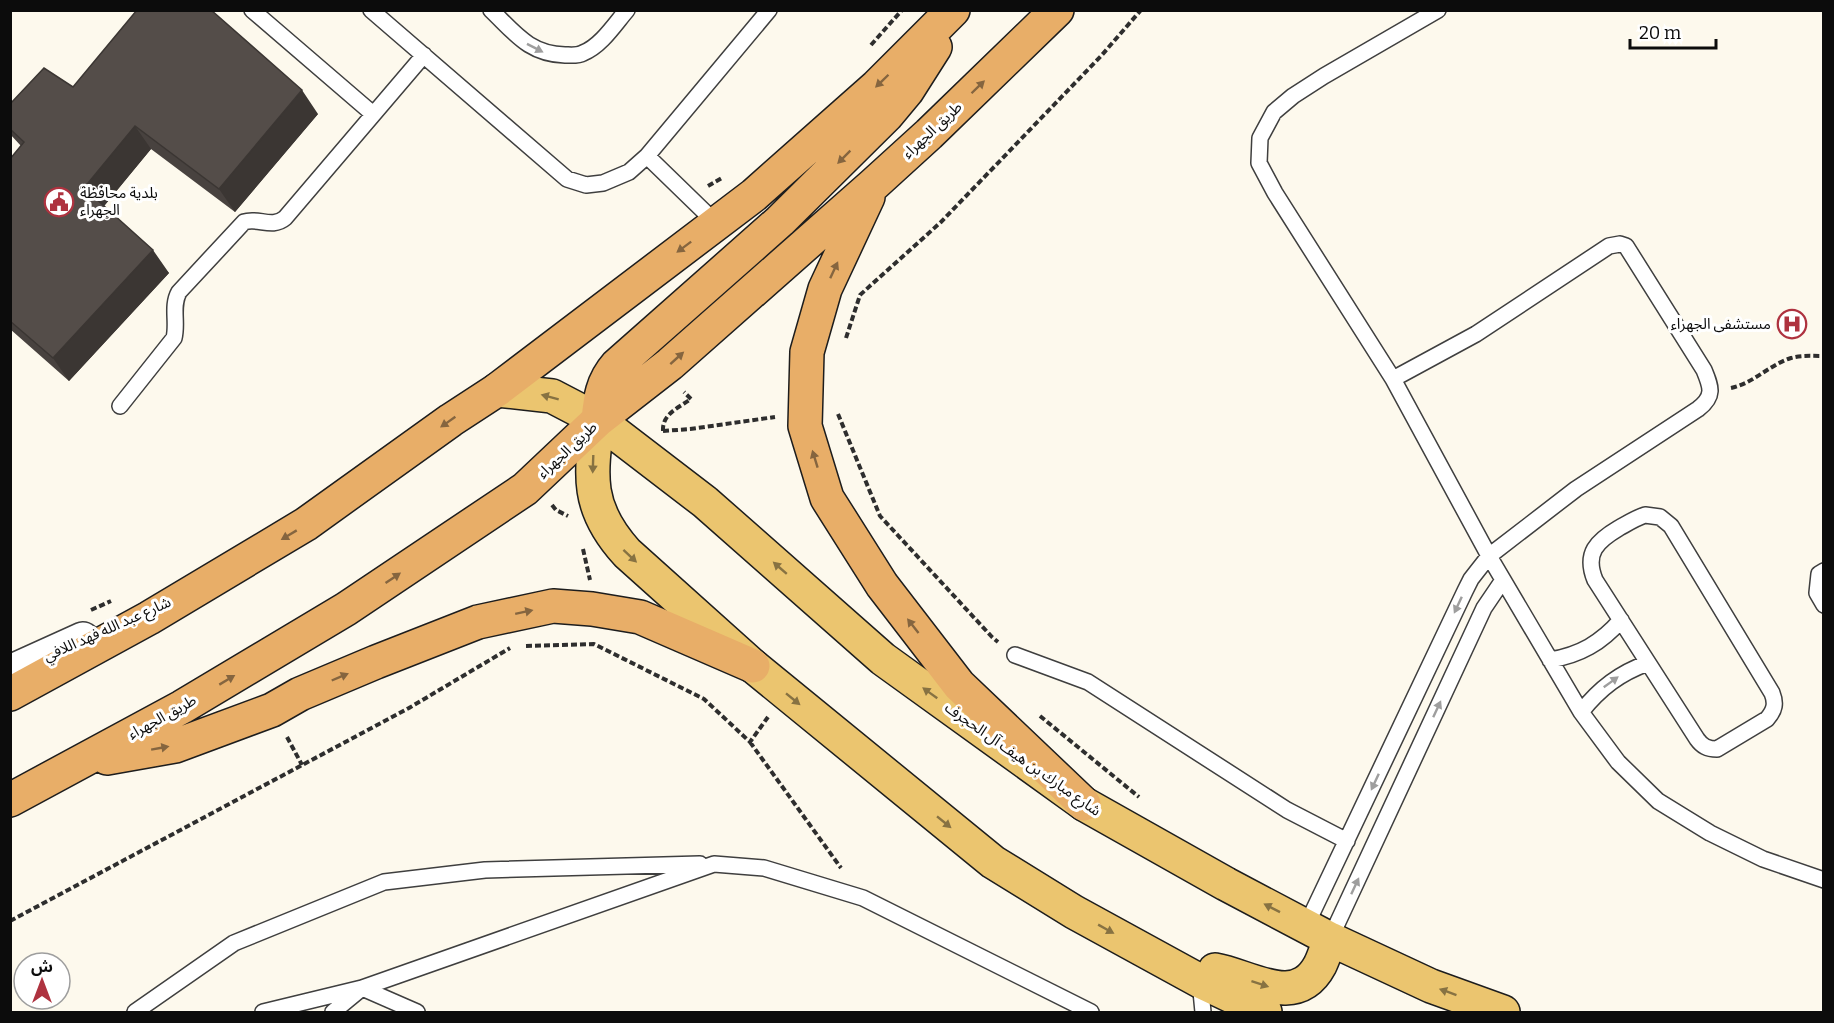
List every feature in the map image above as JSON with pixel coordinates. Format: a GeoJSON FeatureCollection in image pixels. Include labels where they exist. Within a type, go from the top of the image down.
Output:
{"type":"FeatureCollection","features":[{"type":"Feature","properties":{"kind":"highway"},"geometry":{"type":"LineString","coordinates":[[10,693],[150,618],[306,524],[451,420],[497,390],[754,195],[878,86],[953,10]]}},
{"type":"Feature","properties":{"kind":"highway"},"geometry":{"type":"LineString","coordinates":[[598,420],[604,385],[616,365],[780,221],[887,115],[925,65],[953,10]]}},
{"type":"Feature","properties":{"kind":"highway","name":"طريق الجهراء"},"geometry":{"type":"LineString","coordinates":[[10,800],[182,707],[346,609],[525,489],[598,420],[670,364],[873,185],[1057,10]]}},
{"type":"Feature","properties":{"kind":"highway"},"geometry":{"type":"LineString","coordinates":[[873,185],[825,289],[807,351],[806,426],[827,498],[882,585],[960,684],[1084,804]]}},
{"type":"Feature","properties":{"kind":"highway"},"geometry":{"type":"LineString","coordinates":[[616,365],[624,385],[638,389]]}},
{"type":"Feature","properties":{"kind":"highway"},"geometry":{"type":"LineString","coordinates":[[81,762],[175,746],[272,710],[300,694],[478,622],[553,606],[592,609],[640,617],[753,666]]}},
{"type":"Feature","properties":{"kind":"main road","name":"شارع مبارك بن هيف آل الحجرف"},"geometry":{"type":"LineString","coordinates":[[497,390],[552,396],[598,420],[655,444],[705,502],[883,659],[1084,804],[1226,885],[1318,932],[1431,986],[1503,1012]]}},
{"type":"Feature","properties":{"kind":"main road"},"geometry":{"type":"LineString","coordinates":[[598,420],[592,464],[593,486],[598,508],[614,540],[753,666],[993,862],[1195,988],[1265,1012]]}},
{"type":"Feature","properties":{"kind":"main road"},"geometry":{"type":"LineString","coordinates":[[1195,988],[1214,970],[1230,972],[1264,986],[1280,989],[1296,987],[1310,979],[1320,966],[1318,932]]}},
{"type":"Feature","properties":{"kind":"street","name":"شارع عبد الله فهد اللافي"},"geometry":{"type":"LineString","coordinates":[[10,672],[203,586]]}},
{"type":"Feature","properties":{"kind":"lane"},"geometry":{"type":"LineString","coordinates":[[252,10],[374,114]]}},
{"type":"Feature","properties":{"kind":"lane"},"geometry":{"type":"LineString","coordinates":[[371,10],[567,179],[586,185],[603,183],[629,172],[647,156],[769,10]]}},
{"type":"Feature","properties":{"kind":"lane"},"geometry":{"type":"LineString","coordinates":[[490,10],[531,48],[549,54],[568,55],[582,54],[596,45],[627,10]]}},
{"type":"Feature","properties":{"kind":"lane"},"geometry":{"type":"LineString","coordinates":[[1438,10],[1324,75],[1274,112],[1260,138],[1259,163],[1275,193],[1393,379],[1489,556],[1581,712],[1618,762],[1658,801],[1710,833],[1763,859],[1824,880]]}},
{"type":"Feature","properties":{"kind":"lane"},"geometry":{"type":"LineString","coordinates":[[120,406],[174,338],[175,300],[179,292],[244,222],[249,220],[275,223],[285,218],[424,55]]}},
{"type":"Feature","properties":{"kind":"lane"},"geometry":{"type":"LineString","coordinates":[[647,156],[716,223]]}},
{"type":"Feature","properties":{"kind":"lane"},"geometry":{"type":"LineString","coordinates":[[1318,932],[1347,841],[1468,585],[1479,567],[1489,556],[1576,489],[1707,403],[1710,392],[1704,370],[1626,246],[1620,244],[1609,246],[1476,334],[1393,379]]}},
{"type":"Feature","properties":{"kind":"lane"},"geometry":{"type":"LineString","coordinates":[[1653,515],[1660,517],[1671,526],[1766,683],[1774,700],[1772,714],[1724,746],[1709,749],[1701,745],[1648,663],[1595,579],[1590,562],[1593,552],[1603,538],[1638,517],[1653,515]]}},
{"type":"Feature","properties":{"kind":"lane"},"geometry":{"type":"LineString","coordinates":[[1824,571],[1820,574],[1816,593],[1824,605]]}},
{"type":"Feature","properties":{"kind":"lane"},"geometry":{"type":"LineString","coordinates":[[1318,932],[1489,598],[1503,580]]}},
{"type":"Feature","properties":{"kind":"lane"},"geometry":{"type":"LineString","coordinates":[[1550,660],[1566,657],[1597,643],[1621,620]]}},
{"type":"Feature","properties":{"kind":"lane"},"geometry":{"type":"LineString","coordinates":[[1015,655],[1088,682],[1287,810],[1347,841]]}},
{"type":"Feature","properties":{"kind":"lane"},"geometry":{"type":"LineString","coordinates":[[1581,712],[1594,695],[1610,681],[1628,670],[1648,663]]}},
{"type":"Feature","properties":{"kind":"lane"},"geometry":{"type":"LineString","coordinates":[[263,1012],[362,988],[714,864]]}},
{"type":"Feature","properties":{"kind":"lane"},"geometry":{"type":"LineString","coordinates":[[135,1012],[234,943],[384,882],[485,870],[714,864],[764,868],[862,898],[1091,1012]]}},
{"type":"Feature","properties":{"kind":"lane"},"geometry":{"type":"LineString","coordinates":[[333,1012],[362,988]]}},
{"type":"Feature","properties":{"kind":"lane"},"geometry":{"type":"LineString","coordinates":[[362,988],[417,1012]]}},
{"type":"Feature","properties":{"kind":"path"},"geometry":{"type":"LineString","coordinates":[[864,52],[902,10]]}},
{"type":"Feature","properties":{"kind":"path"},"geometry":{"type":"LineString","coordinates":[[843,346],[860,296],[941,222],[1101,56],[1142,10]]}},
{"type":"Feature","properties":{"kind":"path"},"geometry":{"type":"LineString","coordinates":[[690,199],[723,177]]}},
{"type":"Feature","properties":{"kind":"path"},"geometry":{"type":"LineString","coordinates":[[1707,403],[1720,389],[1752,381],[1790,359],[1807,355],[1824,356]]}},
{"type":"Feature","properties":{"kind":"path"},"geometry":{"type":"LineString","coordinates":[[655,444],[666,416],[691,399]]}},
{"type":"Feature","properties":{"kind":"path"},"geometry":{"type":"LineString","coordinates":[[655,444],[690,429],[836,410],[880,516],[992,638],[1015,655]]}},
{"type":"Feature","properties":{"kind":"path"},"geometry":{"type":"LineString","coordinates":[[592,609],[590,581],[578,525],[598,508]]}},
{"type":"Feature","properties":{"kind":"path"},"geometry":{"type":"LineString","coordinates":[[86,612],[119,597]]}},
{"type":"Feature","properties":{"kind":"path"},"geometry":{"type":"LineString","coordinates":[[525,646],[594,644],[704,699],[750,742],[862,898]]}},
{"type":"Feature","properties":{"kind":"path"},"geometry":{"type":"LineString","coordinates":[[10,921],[409,708],[514,646]]}},
{"type":"Feature","properties":{"kind":"path"},"geometry":{"type":"LineString","coordinates":[[750,742],[786,693]]}},
{"type":"Feature","properties":{"kind":"path"},"geometry":{"type":"LineString","coordinates":[[1034,712],[1142,799]]}},
{"type":"Feature","properties":{"kind":"building","name":"بلدية محافظة الجهراء"},"geometry":{"type":"Polygon","coordinates":[[[137,10],[211,10],[302,90],[219,189],[135,126],[84,188],[153,250],[53,358],[10,321],[10,159],[24,142],[10,129],[10,104],[44,68],[73,87],[137,10]]]}},
{"type":"Feature","properties":{"kind":"place","name":"بلدية محافظة الجهراء"},"geometry":{"type":"Point","coordinates":[59,202]}},
{"type":"Feature","properties":{"kind":"place","name":"مستشفى الجهراء"},"geometry":{"type":"Point","coordinates":[1792,324]}}]}
